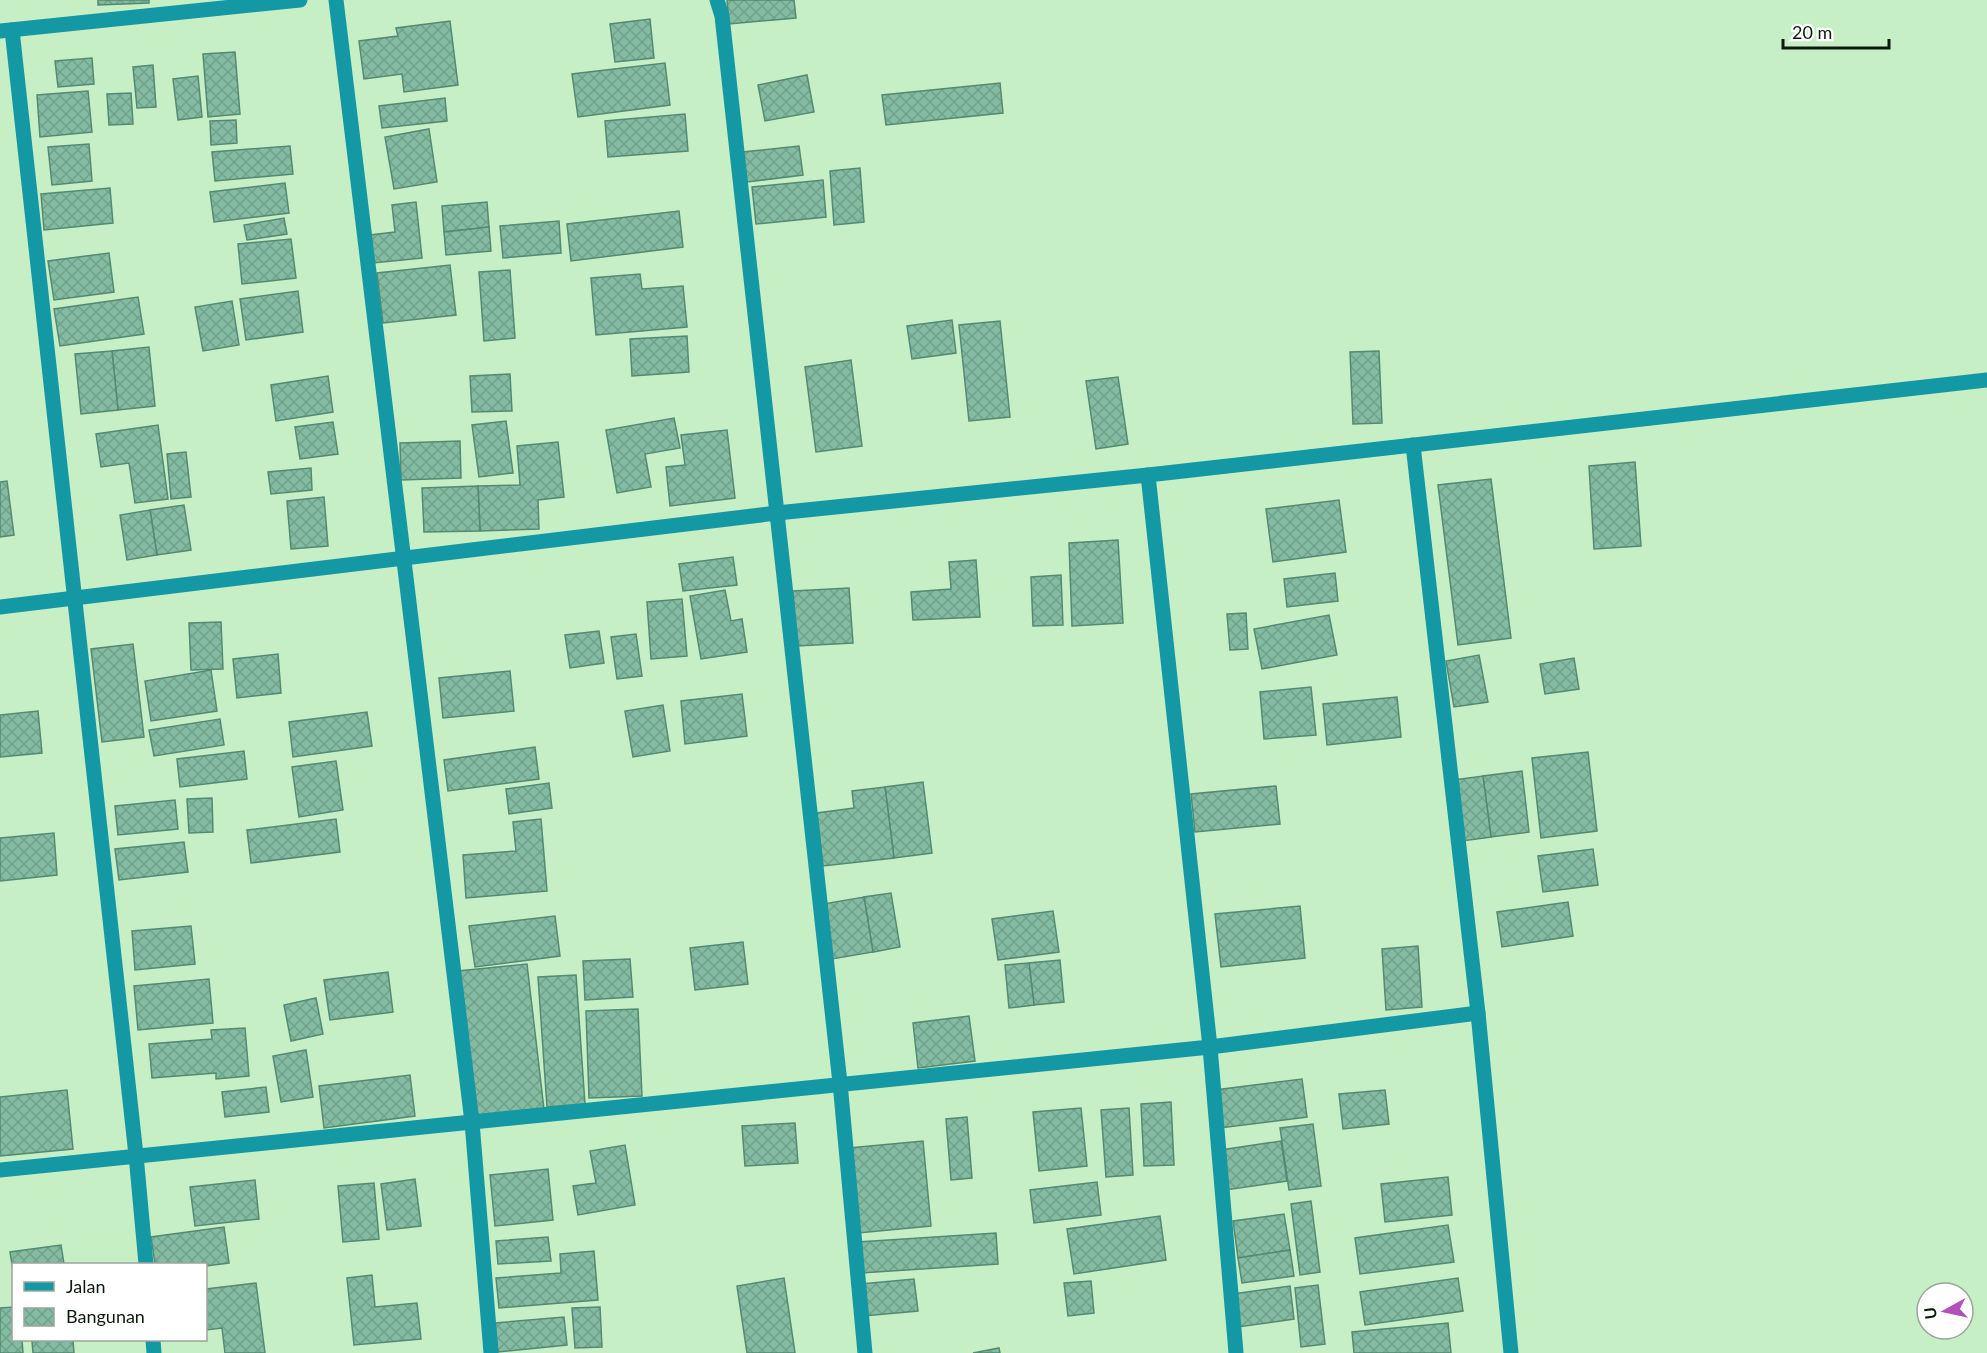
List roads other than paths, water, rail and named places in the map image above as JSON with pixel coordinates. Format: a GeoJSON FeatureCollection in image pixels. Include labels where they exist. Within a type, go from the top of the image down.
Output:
{"type":"FeatureCollection","features":[{"type":"Feature","properties":{"kind":"street"},"geometry":{"type":"LineString","coordinates":[[146,1263],[75,598],[6,31],[300,0]]}},
{"type":"Feature","properties":{"kind":"street"},"geometry":{"type":"LineString","coordinates":[[336,0],[472,1122],[491,1353]]}},
{"type":"Feature","properties":{"kind":"street"},"geometry":{"type":"LineString","coordinates":[[717,0],[722,16],[840,1083],[865,1353]]}},
{"type":"Feature","properties":{"kind":"street"},"geometry":{"type":"LineString","coordinates":[[0,607],[777,513],[1148,475],[1987,380]]}},
{"type":"Feature","properties":{"kind":"street"},"geometry":{"type":"LineString","coordinates":[[1413,445],[1478,1013],[1511,1353]]}},
{"type":"Feature","properties":{"kind":"street"},"geometry":{"type":"LineString","coordinates":[[1148,475],[1210,1047],[1236,1353]]}},
{"type":"Feature","properties":{"kind":"street"},"geometry":{"type":"LineString","coordinates":[[0,1170],[1210,1047],[1478,1013]]}}]}
